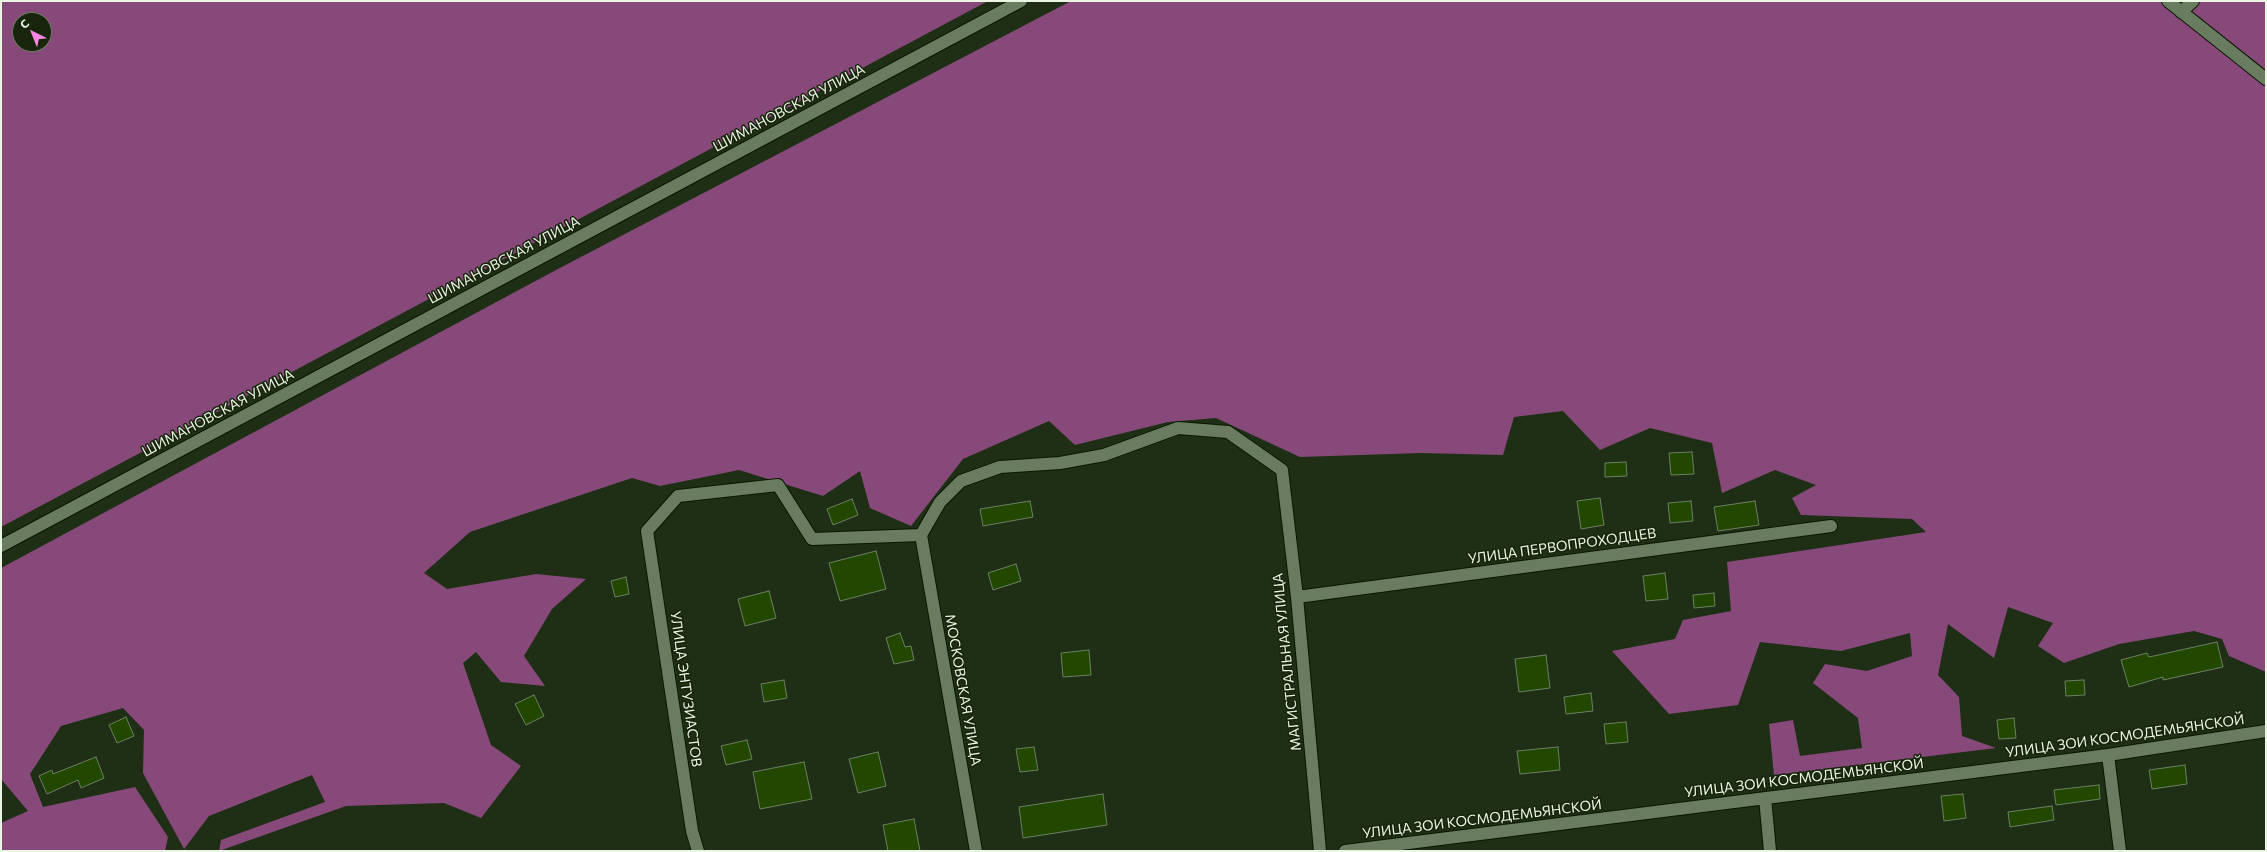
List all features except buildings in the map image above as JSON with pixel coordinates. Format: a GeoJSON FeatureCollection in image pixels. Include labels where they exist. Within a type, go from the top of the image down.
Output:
{"type":"FeatureCollection","features":[{"type":"Feature","properties":{"kind":"street","name":"ШИМАНОВСКАЯ УЛИЦА"},"geometry":{"type":"LineString","coordinates":[[1,546],[1021,1]]}},
{"type":"Feature","properties":{"kind":"street"},"geometry":{"type":"LineString","coordinates":[[2168,1],[2266,79]]}},
{"type":"Feature","properties":{"kind":"street"},"geometry":{"type":"LineString","coordinates":[[2181,12],[2193,1]]}},
{"type":"Feature","properties":{"kind":"street","name":"МАГИСТРАЛЬНАЯ УЛИЦА"},"geometry":{"type":"LineString","coordinates":[[921,535],[940,502],[961,482],[1000,466],[1060,463],[1104,455],[1178,428],[1228,432],[1282,470],[1297,597],[1320,851]]}},
{"type":"Feature","properties":{"kind":"street","name":"УЛИЦА ЭНТУЗИАСТОВ"},"geometry":{"type":"LineString","coordinates":[[698,851],[692,832],[647,531],[678,496],[778,485],[812,539],[921,535]]}},
{"type":"Feature","properties":{"kind":"street","name":"УЛИЦА ПЕРВОПРОХОДЦЕВ"},"geometry":{"type":"LineString","coordinates":[[1297,597],[1831,526]]}},
{"type":"Feature","properties":{"kind":"street","name":"МОСКОВСКАЯ УЛИЦА"},"geometry":{"type":"LineString","coordinates":[[921,535],[976,851]]}},
{"type":"Feature","properties":{"kind":"street","name":"УЛИЦА ЗОИ КОСМОДЕМЬЯНСКОЙ"},"geometry":{"type":"LineString","coordinates":[[1345,851],[2108,755],[2266,731]]}},
{"type":"Feature","properties":{"kind":"street"},"geometry":{"type":"LineString","coordinates":[[2108,755],[2120,851]]}},
{"type":"Feature","properties":{"kind":"street"},"geometry":{"type":"LineString","coordinates":[[1765,798],[1770,851]]}},
{"type":"Feature","properties":{"kind":"shaded area"},"geometry":{"type":"Polygon","coordinates":[[[1,1],[988,1],[1,527],[1,1]]]}},
{"type":"Feature","properties":{"kind":"shaded area"},"geometry":{"type":"Polygon","coordinates":[[[1071,1],[2266,1],[2266,672],[2229,656],[2222,639],[2194,631],[2119,644],[2064,663],[2038,646],[2053,623],[2008,607],[1994,658],[1948,624],[1938,675],[1959,697],[1962,736],[1996,748],[1774,775],[1769,724],[1793,720],[1800,756],[1862,748],[1858,718],[1813,683],[1825,664],[1867,671],[1912,656],[1910,633],[1841,651],[1760,642],[1738,705],[1669,714],[1612,651],[1675,639],[1683,620],[1731,611],[1727,562],[1926,532],[1912,519],[1801,515],[1792,498],[1816,485],[1775,470],[1722,493],[1712,443],[1650,428],[1600,450],[1563,411],[1514,417],[1503,455],[1421,453],[1300,457],[1216,418],[1168,422],[1075,445],[1049,421],[963,459],[911,526],[870,508],[860,471],[823,496],[739,470],[660,486],[632,478],[470,532],[424,573],[447,589],[536,574],[586,579],[552,609],[524,656],[545,686],[501,682],[476,652],[463,663],[491,745],[521,766],[481,818],[444,803],[346,806],[219,851],[221,840],[325,802],[312,775],[209,816],[184,849],[143,773],[144,730],[123,708],[61,726],[30,774],[43,807],[135,787],[168,837],[165,851],[1,851],[1,823],[28,811],[1,779],[1,568],[556,270],[1071,1]]]}}]}
